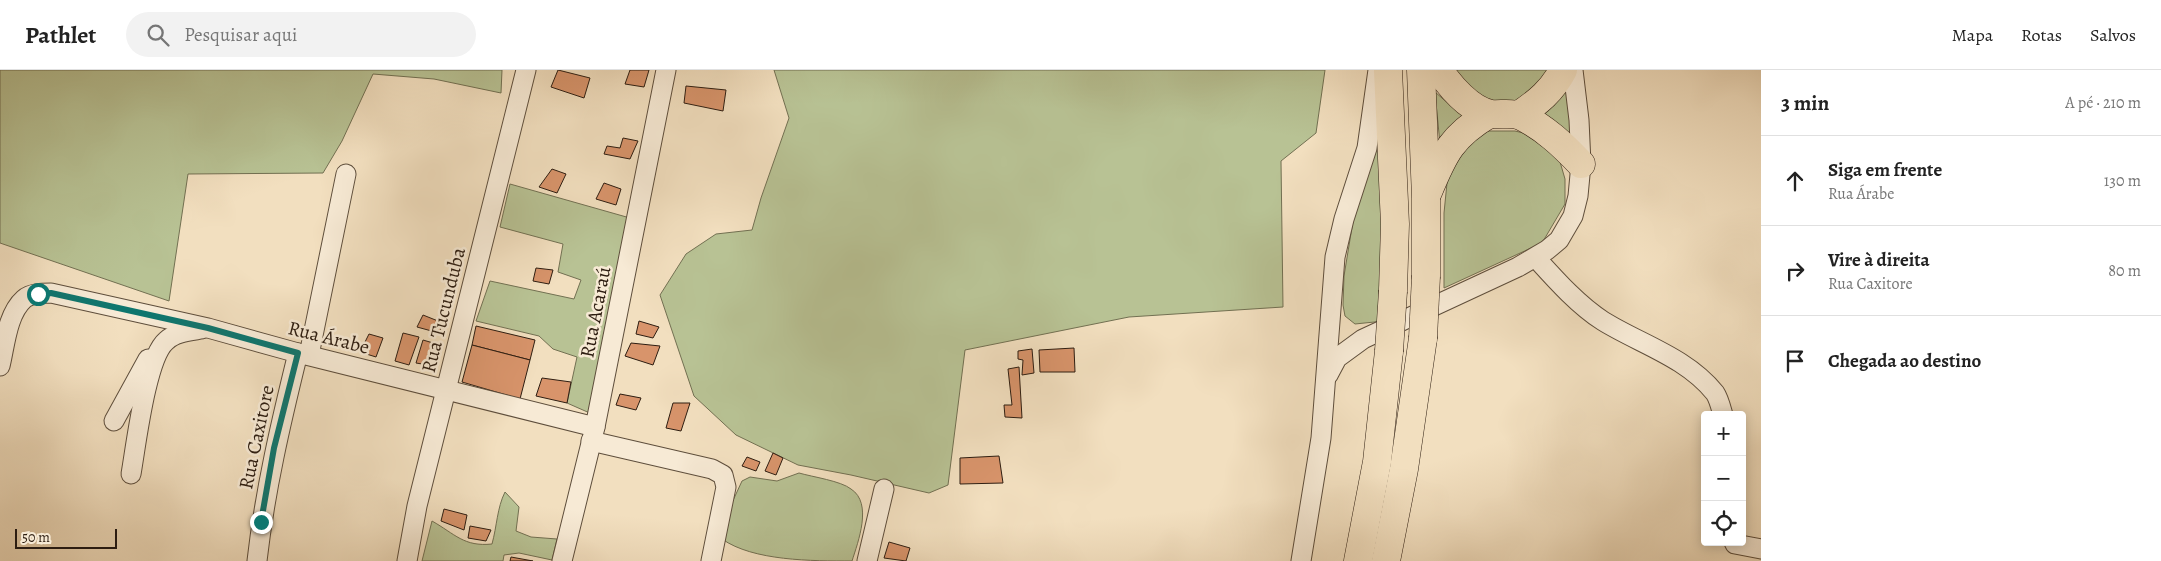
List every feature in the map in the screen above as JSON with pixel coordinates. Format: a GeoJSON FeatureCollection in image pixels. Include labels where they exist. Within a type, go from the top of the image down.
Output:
{"type":"FeatureCollection","features":[{"type":"Feature","properties":{"kind":"highway"},"geometry":{"type":"LineString","coordinates":[[1358,561],[1376,462],[1389,351],[1393,291],[1395,224],[1388,70]]}},
{"type":"Feature","properties":{"kind":"highway"},"geometry":{"type":"LineString","coordinates":[[1386,561],[1404,469],[1423,338],[1426,276],[1426,198],[1420,70]]}},
{"type":"Feature","properties":{"kind":"highway"},"geometry":{"type":"LineString","coordinates":[[1439,70],[1450,86],[1467,102],[1489,114],[1519,115],[1552,135],[1581,164]]}},
{"type":"Feature","properties":{"kind":"highway"},"geometry":{"type":"LineString","coordinates":[[1519,115],[1541,100],[1555,85],[1562,70]]}},
{"type":"Feature","properties":{"kind":"highway"},"geometry":{"type":"LineString","coordinates":[[1426,198],[1442,160],[1454,140],[1472,124],[1489,114]]}},
{"type":"Feature","properties":{"kind":"street","name":"Rua Tucunduba"},"geometry":{"type":"LineString","coordinates":[[407,561],[417,506],[526,70]]}},
{"type":"Feature","properties":{"kind":"street","name":"Rua Acaraú"},"geometry":{"type":"LineString","coordinates":[[562,561],[593,434],[666,70]]}},
{"type":"Feature","properties":{"kind":"street"},"geometry":{"type":"LineString","coordinates":[[1301,561],[1318,458],[1335,257],[1344,219],[1367,148],[1378,70]]}},
{"type":"Feature","properties":{"kind":"street"},"geometry":{"type":"LineString","coordinates":[[1326,378],[1337,358],[1363,339],[1536,258],[1559,240],[1573,216],[1581,164],[1579,120],[1573,70]]}},
{"type":"Feature","properties":{"kind":"street","name":"Rua Caxitore"},"geometry":{"type":"LineString","coordinates":[[257,561],[261,522],[274,448],[304,354],[346,174]]}},
{"type":"Feature","properties":{"kind":"street"},"geometry":{"type":"LineString","coordinates":[[1536,258],[1559,284],[1602,320],[1653,347],[1694,372],[1716,395],[1722,411]]}},
{"type":"Feature","properties":{"kind":"street","name":"Rua Árabe"},"geometry":{"type":"LineString","coordinates":[[0,366],[10,322],[16,308],[25,298],[51,293],[208,328],[446,390],[712,469],[723,475],[726,488],[711,561]]}},
{"type":"Feature","properties":{"kind":"street"},"geometry":{"type":"LineString","coordinates":[[1331,319],[1340,329],[1363,339]]}},
{"type":"Feature","properties":{"kind":"street"},"geometry":{"type":"LineString","coordinates":[[114,421],[151,355],[174,336],[208,328]]}},
{"type":"Feature","properties":{"kind":"street"},"geometry":{"type":"LineString","coordinates":[[131,474],[144,401],[161,346]]}},
{"type":"Feature","properties":{"kind":"street"},"geometry":{"type":"LineString","coordinates":[[867,561],[884,489]]}},
{"type":"Feature","properties":{"kind":"street"},"geometry":{"type":"LineString","coordinates":[[1745,546],[1761,549]]}},
{"type":"Feature","properties":{"kind":"green space"},"geometry":{"type":"Polygon","coordinates":[[[0,70],[502,70],[501,93],[434,79],[373,74],[342,141],[323,173],[188,174],[169,301],[0,243],[0,70]]]}},
{"type":"Feature","properties":{"kind":"green space"},"geometry":{"type":"Polygon","coordinates":[[[774,70],[1325,70],[1316,133],[1281,161],[1283,307],[1129,317],[965,350],[948,485],[929,493],[798,465],[736,435],[694,396],[660,295],[686,254],[716,234],[752,230],[789,118],[774,70]]]}},
{"type":"Feature","properties":{"kind":"green space"},"geometry":{"type":"Polygon","coordinates":[[[1445,70],[1556,70],[1528,100],[1506,106],[1480,102],[1445,70]]]}},
{"type":"Feature","properties":{"kind":"green space"},"geometry":{"type":"Polygon","coordinates":[[[1573,74],[1572,144],[1533,118],[1549,110],[1573,74]]]}},
{"type":"Feature","properties":{"kind":"green space"},"geometry":{"type":"Polygon","coordinates":[[[1435,92],[1449,104],[1468,113],[1440,144],[1435,92]]]}},
{"type":"Feature","properties":{"kind":"green space"},"geometry":{"type":"Polygon","coordinates":[[[1384,120],[1384,321],[1355,324],[1345,316],[1343,305],[1344,276],[1354,215],[1384,120]]]}},
{"type":"Feature","properties":{"kind":"green space"},"geometry":{"type":"Polygon","coordinates":[[[1486,131],[1515,131],[1540,137],[1558,155],[1565,179],[1565,204],[1542,243],[1444,288],[1444,213],[1449,163],[1466,138],[1486,131]]]}},
{"type":"Feature","properties":{"kind":"green space"},"geometry":{"type":"Polygon","coordinates":[[[510,184],[630,218],[592,414],[567,403],[577,357],[553,349],[539,336],[476,321],[490,281],[574,299],[581,280],[558,272],[563,244],[500,227],[510,184]]]}},
{"type":"Feature","properties":{"kind":"green space"},"geometry":{"type":"Polygon","coordinates":[[[799,473],[841,484],[858,495],[863,513],[860,534],[852,561],[801,560],[766,556],[750,552],[722,539],[730,507],[742,481],[750,477],[777,481],[799,473]]]}},
{"type":"Feature","properties":{"kind":"green space"},"geometry":{"type":"Polygon","coordinates":[[[505,492],[519,507],[516,531],[531,537],[557,539],[552,560],[519,553],[504,555],[503,561],[422,561],[432,521],[454,535],[474,544],[492,544],[505,492]]]}},
{"type":"Feature","properties":{"kind":"building"},"geometry":{"type":"Polygon","coordinates":[[[558,70],[590,78],[584,98],[551,87],[558,70]]]}},
{"type":"Feature","properties":{"kind":"building"},"geometry":{"type":"Polygon","coordinates":[[[630,70],[649,70],[644,87],[625,84],[630,70]]]}},
{"type":"Feature","properties":{"kind":"building"},"geometry":{"type":"Polygon","coordinates":[[[686,86],[726,90],[723,111],[684,103],[686,86]]]}},
{"type":"Feature","properties":{"kind":"building"},"geometry":{"type":"Polygon","coordinates":[[[623,138],[638,141],[630,159],[604,154],[607,146],[620,148],[623,138]]]}},
{"type":"Feature","properties":{"kind":"building"},"geometry":{"type":"Polygon","coordinates":[[[552,169],[566,174],[557,193],[539,187],[552,169]]]}},
{"type":"Feature","properties":{"kind":"building"},"geometry":{"type":"Polygon","coordinates":[[[604,183],[621,189],[616,205],[596,199],[604,183]]]}},
{"type":"Feature","properties":{"kind":"building"},"geometry":{"type":"Polygon","coordinates":[[[536,268],[553,270],[549,284],[533,281],[536,268]]]}},
{"type":"Feature","properties":{"kind":"building"},"geometry":{"type":"Polygon","coordinates":[[[423,315],[443,323],[439,333],[417,327],[423,315]]]}},
{"type":"Feature","properties":{"kind":"building"},"geometry":{"type":"Polygon","coordinates":[[[639,321],[659,327],[653,338],[636,334],[639,321]]]}},
{"type":"Feature","properties":{"kind":"building"},"geometry":{"type":"Polygon","coordinates":[[[476,326],[535,340],[530,360],[472,345],[476,326]]]}},
{"type":"Feature","properties":{"kind":"building"},"geometry":{"type":"Polygon","coordinates":[[[403,333],[419,337],[409,365],[395,361],[403,333]]]}},
{"type":"Feature","properties":{"kind":"building"},"geometry":{"type":"Polygon","coordinates":[[[369,334],[383,338],[376,357],[360,352],[369,334]]]}},
{"type":"Feature","properties":{"kind":"building"},"geometry":{"type":"Polygon","coordinates":[[[423,340],[440,345],[434,366],[416,363],[423,340]]]}},
{"type":"Feature","properties":{"kind":"building"},"geometry":{"type":"Polygon","coordinates":[[[631,343],[660,346],[653,365],[625,356],[631,343]]]}},
{"type":"Feature","properties":{"kind":"building"},"geometry":{"type":"Polygon","coordinates":[[[472,345],[530,360],[520,399],[462,382],[472,345]]]}},
{"type":"Feature","properties":{"kind":"building"},"geometry":{"type":"Polygon","coordinates":[[[1074,348],[1075,372],[1040,372],[1039,350],[1074,348]]]}},
{"type":"Feature","properties":{"kind":"building"},"geometry":{"type":"Polygon","coordinates":[[[1032,349],[1034,373],[1022,375],[1023,360],[1018,359],[1018,351],[1032,349]]]}},
{"type":"Feature","properties":{"kind":"building"},"geometry":{"type":"Polygon","coordinates":[[[1019,367],[1022,418],[1005,417],[1004,405],[1012,405],[1008,369],[1019,367]]]}},
{"type":"Feature","properties":{"kind":"building"},"geometry":{"type":"Polygon","coordinates":[[[542,378],[571,382],[567,403],[536,396],[542,378]]]}},
{"type":"Feature","properties":{"kind":"building"},"geometry":{"type":"Polygon","coordinates":[[[620,394],[641,398],[636,410],[616,405],[620,394]]]}},
{"type":"Feature","properties":{"kind":"building"},"geometry":{"type":"Polygon","coordinates":[[[673,403],[690,403],[681,431],[666,428],[673,403]]]}},
{"type":"Feature","properties":{"kind":"building"},"geometry":{"type":"Polygon","coordinates":[[[773,453],[783,458],[776,475],[765,471],[773,453]]]}},
{"type":"Feature","properties":{"kind":"building"},"geometry":{"type":"Polygon","coordinates":[[[999,456],[1003,483],[960,484],[960,458],[999,456]]]}},
{"type":"Feature","properties":{"kind":"building"},"geometry":{"type":"Polygon","coordinates":[[[747,457],[760,462],[756,471],[742,466],[747,457]]]}},
{"type":"Feature","properties":{"kind":"building"},"geometry":{"type":"Polygon","coordinates":[[[444,509],[467,515],[464,530],[441,521],[444,509]]]}},
{"type":"Feature","properties":{"kind":"building"},"geometry":{"type":"Polygon","coordinates":[[[470,526],[491,530],[486,541],[468,538],[470,526]]]}},
{"type":"Feature","properties":{"kind":"building"},"geometry":{"type":"Polygon","coordinates":[[[889,542],[910,548],[906,561],[884,558],[889,542]]]}},
{"type":"Feature","properties":{"kind":"building"},"geometry":{"type":"Polygon","coordinates":[[[511,557],[533,561],[510,561],[511,557]]]}},
{"type":"Feature","properties":{"kind":"route"},"geometry":{"type":"LineString","coordinates":[[38,294],[51,293],[208,328],[298,353],[274,448],[261,522]]}}]}
